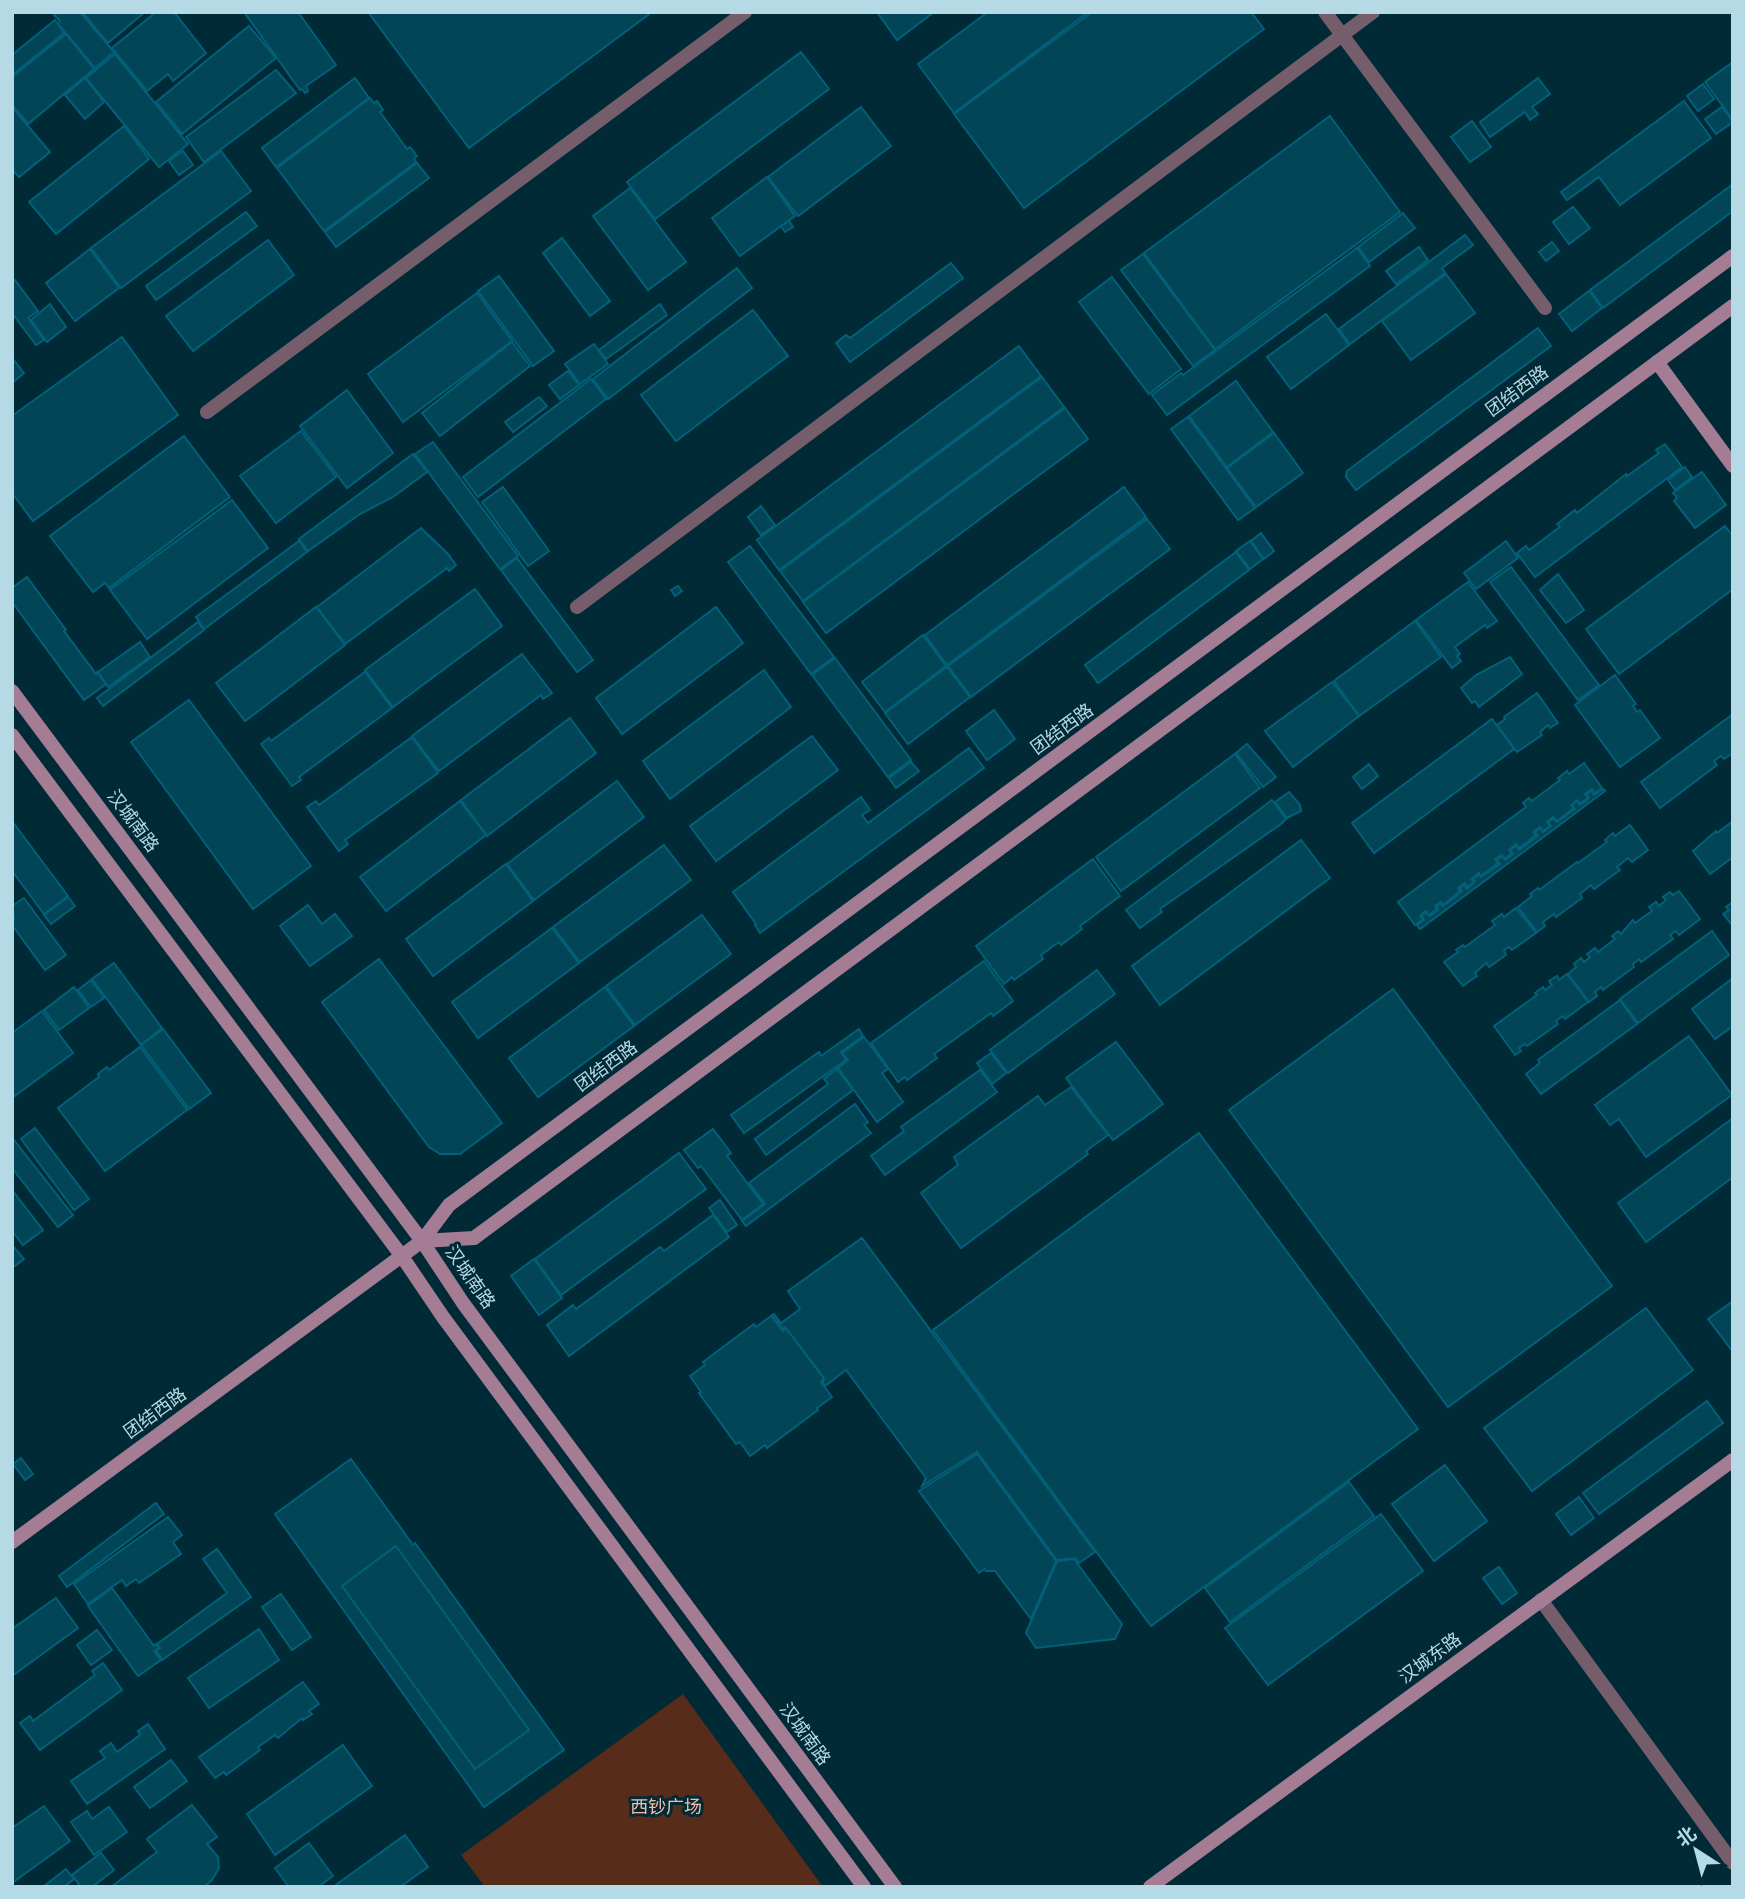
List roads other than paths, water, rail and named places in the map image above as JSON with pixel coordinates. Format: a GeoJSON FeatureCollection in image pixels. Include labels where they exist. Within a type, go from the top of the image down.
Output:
{"type":"FeatureCollection","features":[{"type":"Feature","properties":{"kind":"street"},"geometry":{"type":"LineString","coordinates":[[208,412],[745,12]]}},
{"type":"Feature","properties":{"kind":"street"},"geometry":{"type":"LineString","coordinates":[[1325,12],[1545,308]]}},
{"type":"Feature","properties":{"kind":"street"},"geometry":{"type":"LineString","coordinates":[[577,607],[1373,12]]}},
{"type":"Feature","properties":{"kind":"street","name":"团结西路"},"geometry":{"type":"LineString","coordinates":[[12,1542],[422,1241],[449,1205],[1733,256]]}},
{"type":"Feature","properties":{"kind":"street"},"geometry":{"type":"LineString","coordinates":[[422,1241],[474,1238],[1733,306]]}},
{"type":"Feature","properties":{"kind":"street"},"geometry":{"type":"LineString","coordinates":[[1657,362],[1733,466]]}},
{"type":"Feature","properties":{"kind":"street","name":"汉城南路"},"geometry":{"type":"LineString","coordinates":[[12,691],[422,1241],[463,1303],[895,1887]]}},
{"type":"Feature","properties":{"kind":"street"},"geometry":{"type":"LineString","coordinates":[[12,735],[401,1255],[443,1317],[864,1887]]}},
{"type":"Feature","properties":{"kind":"street","name":"汉城东路"},"geometry":{"type":"LineString","coordinates":[[1150,1887],[1733,1460]]}},
{"type":"Feature","properties":{"kind":"street"},"geometry":{"type":"LineString","coordinates":[[1541,1600],[1733,1863]]}},
{"type":"Feature","properties":{"kind":"park label","name":"西钞广场"},"geometry":{"type":"Point","coordinates":[666,1807]}}]}
